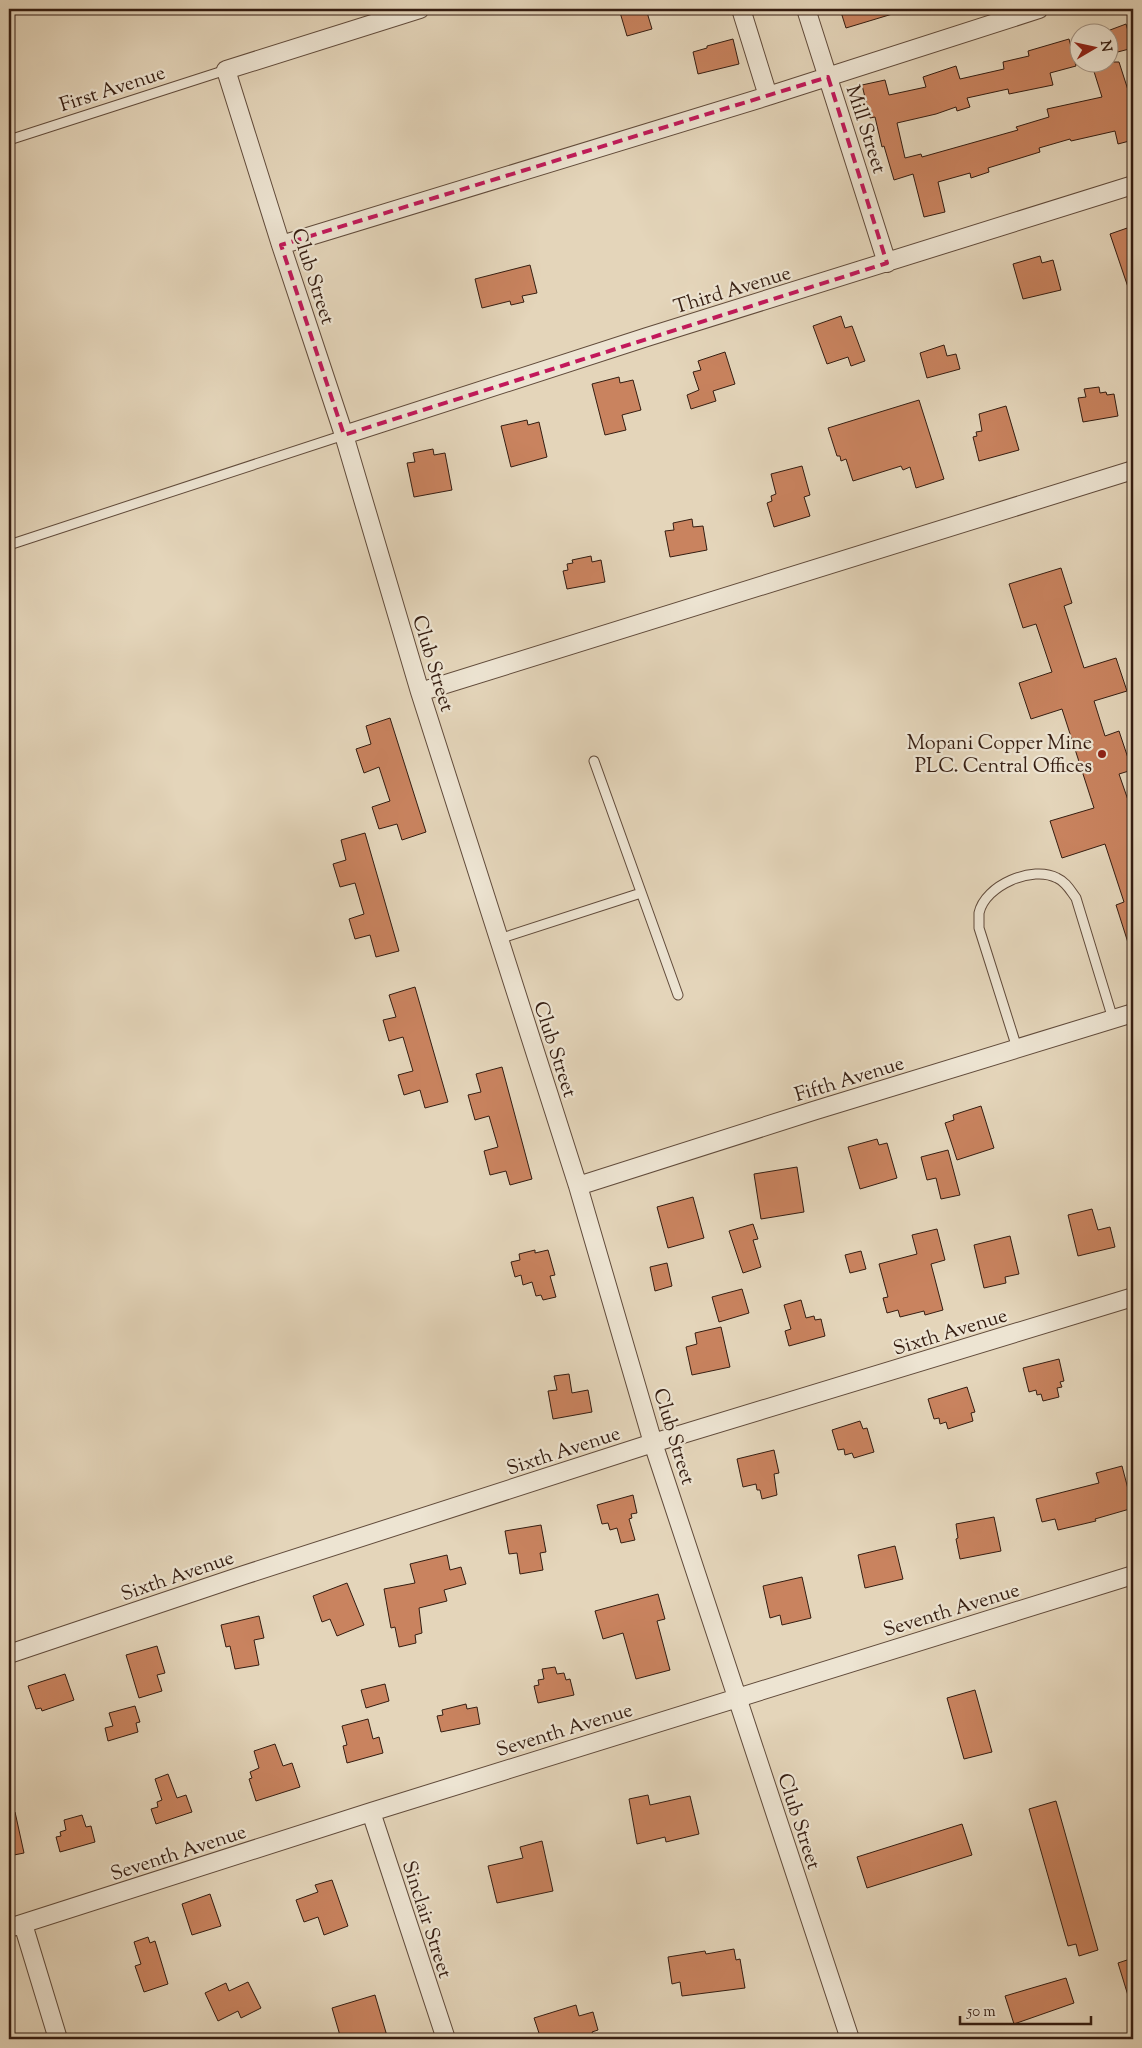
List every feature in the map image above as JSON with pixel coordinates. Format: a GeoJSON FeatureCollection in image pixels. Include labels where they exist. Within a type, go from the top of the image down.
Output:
{"type":"FeatureCollection","features":[{"type":"Feature","properties":{"kind":"street"},"geometry":{"type":"LineString","coordinates":[[226,70],[420,9]]}},
{"type":"Feature","properties":{"kind":"street"},"geometry":{"type":"LineString","coordinates":[[741,9],[768,96]]}},
{"type":"Feature","properties":{"kind":"street","name":"Mill Street"},"geometry":{"type":"LineString","coordinates":[[806,9],[887,263]]}},
{"type":"Feature","properties":{"kind":"street"},"geometry":{"type":"LineString","coordinates":[[281,245],[768,96],[1038,9]]}},
{"type":"Feature","properties":{"kind":"street","name":"Club Street"},"geometry":{"type":"LineString","coordinates":[[226,70],[344,435],[420,692],[578,1186],[654,1443],[850,2039]]}},
{"type":"Feature","properties":{"kind":"street","name":"Third Avenue"},"geometry":{"type":"LineString","coordinates":[[344,435],[1133,185]]}},
{"type":"Feature","properties":{"kind":"street"},"geometry":{"type":"LineString","coordinates":[[420,692],[1133,470]]}},
{"type":"Feature","properties":{"kind":"street","name":"Fifth Avenue"},"geometry":{"type":"LineString","coordinates":[[578,1186],[1133,1012]]}},
{"type":"Feature","properties":{"kind":"street","name":"Sixth Avenue"},"geometry":{"type":"LineString","coordinates":[[9,1654],[244,1575],[654,1443],[1133,1297]]}},
{"type":"Feature","properties":{"kind":"street","name":"Seventh Avenue"},"geometry":{"type":"LineString","coordinates":[[16,1926],[370,1812],[1133,1575]]}},
{"type":"Feature","properties":{"kind":"street","name":"Sinclair Street"},"geometry":{"type":"LineString","coordinates":[[370,1812],[446,2039]]}},
{"type":"Feature","properties":{"kind":"street"},"geometry":{"type":"LineString","coordinates":[[16,1926],[58,2039]]}},
{"type":"Feature","properties":{"kind":"lane","name":"First Avenue"},"geometry":{"type":"LineString","coordinates":[[9,140],[226,70]]}},
{"type":"Feature","properties":{"kind":"lane"},"geometry":{"type":"LineString","coordinates":[[9,545],[344,435]]}},
{"type":"Feature","properties":{"kind":"lane"},"geometry":{"type":"LineString","coordinates":[[594,761],[678,995]]}},
{"type":"Feature","properties":{"kind":"lane"},"geometry":{"type":"LineString","coordinates":[[1017,1048],[980,928],[980,912],[987,897],[999,886],[1014,878],[1044,874],[1057,878],[1067,885],[1076,898],[1113,1019]]}},
{"type":"Feature","properties":{"kind":"lane"},"geometry":{"type":"LineString","coordinates":[[499,938],[641,893]]}},
{"type":"Feature","properties":{"kind":"highlighted area"},"geometry":{"type":"Polygon","coordinates":[[[828,77],[887,263],[344,435],[281,245],[828,77]]]}},
{"type":"Feature","properties":{"kind":"building"},"geometry":{"type":"Polygon","coordinates":[[[619,9],[646,9],[652,29],[627,36],[619,9]]]}},
{"type":"Feature","properties":{"kind":"building"},"geometry":{"type":"Polygon","coordinates":[[[840,9],[899,9],[899,12],[846,28],[840,9]]]}},
{"type":"Feature","properties":{"kind":"building"},"geometry":{"type":"Polygon","coordinates":[[[1126,24],[1133,48],[1120,51],[1120,26],[1126,24]]]}},
{"type":"Feature","properties":{"kind":"building"},"geometry":{"type":"Polygon","coordinates":[[[733,39],[739,64],[698,74],[693,52],[733,39]]]}},
{"type":"Feature","properties":{"kind":"building"},"geometry":{"type":"Polygon","coordinates":[[[1069,39],[1070,68],[1050,73],[1053,85],[1009,94],[1008,89],[967,98],[970,107],[957,111],[956,107],[936,114],[897,123],[905,158],[921,154],[922,157],[1018,130],[1016,127],[1049,117],[1047,109],[1102,97],[1094,72],[1120,72],[1120,65],[1128,90],[1131,89],[1133,98],[1133,140],[1118,144],[1115,131],[1071,141],[1070,139],[1039,148],[1040,152],[988,168],[989,172],[971,178],[970,173],[938,182],[945,212],[924,217],[913,174],[894,180],[884,146],[882,147],[875,117],[870,118],[862,85],[885,80],[889,95],[926,87],[923,77],[956,66],[960,79],[1004,69],[1003,62],[1029,56],[1028,51],[1069,39]]]}},
{"type":"Feature","properties":{"kind":"building"},"geometry":{"type":"Polygon","coordinates":[[[1133,226],[1133,296],[1131,296],[1110,234],[1133,226]]]}},
{"type":"Feature","properties":{"kind":"building"},"geometry":{"type":"Polygon","coordinates":[[[1040,256],[1042,263],[1053,260],[1061,290],[1023,299],[1013,264],[1040,256]]]}},
{"type":"Feature","properties":{"kind":"building"},"geometry":{"type":"Polygon","coordinates":[[[530,265],[537,293],[522,296],[524,302],[511,305],[510,301],[482,308],[475,279],[530,265]]]}},
{"type":"Feature","properties":{"kind":"building"},"geometry":{"type":"Polygon","coordinates":[[[841,316],[845,328],[852,326],[865,361],[851,366],[848,357],[827,364],[813,326],[841,316]]]}},
{"type":"Feature","properties":{"kind":"building"},"geometry":{"type":"Polygon","coordinates":[[[944,345],[947,356],[956,354],[960,369],[927,378],[920,353],[944,345]]]}},
{"type":"Feature","properties":{"kind":"building"},"geometry":{"type":"Polygon","coordinates":[[[725,352],[735,384],[713,391],[716,401],[691,409],[687,395],[699,390],[693,372],[701,370],[698,361],[725,352]]]}},
{"type":"Feature","properties":{"kind":"building"},"geometry":{"type":"Polygon","coordinates":[[[619,377],[620,383],[633,380],[641,410],[622,415],[626,430],[605,435],[592,384],[619,377]]]}},
{"type":"Feature","properties":{"kind":"building"},"geometry":{"type":"Polygon","coordinates":[[[1099,387],[1100,393],[1114,394],[1118,416],[1083,422],[1078,398],[1086,397],[1084,389],[1099,387]]]}},
{"type":"Feature","properties":{"kind":"building"},"geometry":{"type":"Polygon","coordinates":[[[919,400],[944,479],[916,488],[910,467],[903,470],[901,466],[853,481],[846,459],[841,461],[840,456],[837,456],[828,428],[919,400]]]}},
{"type":"Feature","properties":{"kind":"building"},"geometry":{"type":"Polygon","coordinates":[[[1006,406],[1019,450],[979,461],[973,437],[977,436],[976,432],[982,431],[979,414],[1006,406]]]}},
{"type":"Feature","properties":{"kind":"building"},"geometry":{"type":"Polygon","coordinates":[[[527,420],[528,425],[539,422],[547,457],[511,467],[501,426],[527,420]]]}},
{"type":"Feature","properties":{"kind":"building"},"geometry":{"type":"Polygon","coordinates":[[[433,449],[434,455],[445,453],[452,490],[414,497],[407,463],[415,462],[413,453],[433,449]]]}},
{"type":"Feature","properties":{"kind":"building"},"geometry":{"type":"Polygon","coordinates":[[[802,466],[810,495],[804,497],[810,516],[774,527],[767,503],[772,501],[771,496],[776,494],[771,474],[802,466]]]}},
{"type":"Feature","properties":{"kind":"building"},"geometry":{"type":"Polygon","coordinates":[[[692,519],[693,527],[703,526],[707,550],[670,557],[665,531],[674,530],[673,523],[692,519]]]}},
{"type":"Feature","properties":{"kind":"building"},"geometry":{"type":"Polygon","coordinates":[[[591,556],[592,562],[601,560],[605,582],[567,589],[563,571],[568,570],[567,564],[573,563],[572,560],[591,556]]]}},
{"type":"Feature","properties":{"kind":"building","name":"Mopani Copper Mine PLC. Central Offices"},"geometry":{"type":"Polygon","coordinates":[[[1061,568],[1072,603],[1064,606],[1084,668],[1116,658],[1127,691],[1094,701],[1105,736],[1119,731],[1132,770],[1119,774],[1128,800],[1133,799],[1133,949],[1130,949],[1116,905],[1124,902],[1105,844],[1062,858],[1050,821],[1094,808],[1062,709],[1031,719],[1019,683],[1052,672],[1036,624],[1023,628],[1009,584],[1061,568]]]}},
{"type":"Feature","properties":{"kind":"building"},"geometry":{"type":"Polygon","coordinates":[[[390,718],[426,832],[402,840],[397,824],[379,829],[372,807],[390,801],[379,767],[364,773],[356,749],[371,744],[366,726],[390,718]]]}},
{"type":"Feature","properties":{"kind":"building"},"geometry":{"type":"Polygon","coordinates":[[[365,833],[399,951],[376,957],[370,935],[355,939],[349,919],[364,914],[355,883],[340,887],[333,864],[346,860],[341,840],[365,833]]]}},
{"type":"Feature","properties":{"kind":"building"},"geometry":{"type":"Polygon","coordinates":[[[415,987],[448,1102],[425,1108],[420,1090],[404,1095],[398,1075],[413,1071],[403,1037],[389,1041],[383,1020],[396,1017],[389,995],[415,987]]]}},
{"type":"Feature","properties":{"kind":"building"},"geometry":{"type":"Polygon","coordinates":[[[502,1067],[532,1179],[510,1185],[506,1171],[490,1175],[484,1151],[498,1147],[489,1116],[475,1120],[468,1095],[481,1092],[476,1074],[502,1067]]]}},
{"type":"Feature","properties":{"kind":"building"},"geometry":{"type":"Polygon","coordinates":[[[981,1106],[994,1148],[957,1160],[945,1123],[954,1120],[953,1115],[981,1106]]]}},
{"type":"Feature","properties":{"kind":"building"},"geometry":{"type":"Polygon","coordinates":[[[877,1139],[879,1145],[887,1143],[897,1178],[860,1189],[848,1147],[877,1139]]]}},
{"type":"Feature","properties":{"kind":"building"},"geometry":{"type":"Polygon","coordinates":[[[948,1150],[960,1195],[941,1199],[936,1178],[927,1180],[921,1157],[948,1150]]]}},
{"type":"Feature","properties":{"kind":"building"},"geometry":{"type":"Polygon","coordinates":[[[797,1167],[804,1212],[761,1219],[754,1174],[797,1167]]]}},
{"type":"Feature","properties":{"kind":"building"},"geometry":{"type":"Polygon","coordinates":[[[693,1197],[704,1238],[668,1248],[657,1207],[693,1197]]]}},
{"type":"Feature","properties":{"kind":"building"},"geometry":{"type":"Polygon","coordinates":[[[1092,1209],[1098,1230],[1110,1227],[1115,1247],[1078,1256],[1068,1215],[1092,1209]]]}},
{"type":"Feature","properties":{"kind":"building"},"geometry":{"type":"Polygon","coordinates":[[[753,1224],[758,1239],[753,1240],[761,1267],[743,1273],[729,1231],[753,1224]]]}},
{"type":"Feature","properties":{"kind":"building"},"geometry":{"type":"Polygon","coordinates":[[[937,1229],[945,1260],[931,1264],[943,1310],[925,1315],[924,1311],[900,1317],[898,1310],[887,1313],[883,1298],[888,1297],[879,1264],[917,1254],[912,1235],[937,1229]]]}},
{"type":"Feature","properties":{"kind":"building"},"geometry":{"type":"Polygon","coordinates":[[[1010,1236],[1019,1274],[1005,1277],[1006,1283],[984,1288],[974,1245],[1010,1236]]]}},
{"type":"Feature","properties":{"kind":"building"},"geometry":{"type":"Polygon","coordinates":[[[535,1250],[535,1253],[548,1250],[555,1275],[550,1276],[556,1297],[543,1300],[541,1295],[536,1296],[532,1282],[523,1285],[521,1275],[515,1277],[511,1262],[520,1260],[519,1254],[535,1250]]]}},
{"type":"Feature","properties":{"kind":"building"},"geometry":{"type":"Polygon","coordinates":[[[861,1251],[866,1269],[850,1273],[845,1255],[861,1251]]]}},
{"type":"Feature","properties":{"kind":"building"},"geometry":{"type":"Polygon","coordinates":[[[667,1263],[672,1286],[655,1291],[650,1267],[667,1263]]]}},
{"type":"Feature","properties":{"kind":"building"},"geometry":{"type":"Polygon","coordinates":[[[742,1289],[749,1313],[719,1322],[712,1297],[742,1289]]]}},
{"type":"Feature","properties":{"kind":"building"},"geometry":{"type":"Polygon","coordinates":[[[801,1300],[806,1318],[814,1316],[815,1320],[821,1319],[825,1336],[789,1346],[785,1331],[791,1329],[784,1305],[801,1300]]]}},
{"type":"Feature","properties":{"kind":"building"},"geometry":{"type":"Polygon","coordinates":[[[721,1327],[730,1367],[692,1375],[686,1347],[697,1344],[695,1333],[721,1327]]]}},
{"type":"Feature","properties":{"kind":"building"},"geometry":{"type":"Polygon","coordinates":[[[1059,1359],[1064,1381],[1060,1382],[1062,1387],[1057,1388],[1059,1397],[1043,1401],[1041,1394],[1037,1395],[1036,1390],[1029,1392],[1023,1368],[1059,1359]]]}},
{"type":"Feature","properties":{"kind":"building"},"geometry":{"type":"Polygon","coordinates":[[[569,1374],[572,1393],[588,1390],[592,1412],[553,1419],[548,1391],[557,1390],[554,1376],[569,1374]]]}},
{"type":"Feature","properties":{"kind":"building"},"geometry":{"type":"Polygon","coordinates":[[[967,1387],[975,1412],[971,1413],[973,1421],[948,1429],[946,1422],[940,1424],[939,1418],[934,1419],[928,1399],[967,1387]]]}},
{"type":"Feature","properties":{"kind":"building"},"geometry":{"type":"Polygon","coordinates":[[[860,1421],[863,1429],[867,1428],[874,1452],[854,1458],[852,1453],[845,1455],[844,1449],[838,1450],[832,1430],[860,1421]]]}},
{"type":"Feature","properties":{"kind":"building"},"geometry":{"type":"Polygon","coordinates":[[[774,1450],[779,1473],[774,1474],[777,1495],[762,1499],[756,1484],[743,1487],[737,1459],[774,1450]]]}},
{"type":"Feature","properties":{"kind":"building"},"geometry":{"type":"Polygon","coordinates":[[[1122,1466],[1133,1508],[1095,1519],[1096,1521],[1058,1530],[1055,1519],[1042,1522],[1036,1499],[1099,1483],[1096,1473],[1122,1466]]]}},
{"type":"Feature","properties":{"kind":"building"},"geometry":{"type":"Polygon","coordinates":[[[633,1495],[637,1513],[631,1514],[632,1518],[629,1519],[635,1540],[621,1543],[617,1528],[610,1530],[608,1523],[602,1524],[597,1505],[633,1495]]]}},
{"type":"Feature","properties":{"kind":"building"},"geometry":{"type":"Polygon","coordinates":[[[994,1517],[1001,1551],[960,1559],[956,1539],[958,1538],[956,1524],[994,1517]]]}},
{"type":"Feature","properties":{"kind":"building"},"geometry":{"type":"Polygon","coordinates":[[[541,1525],[546,1552],[540,1553],[543,1570],[520,1574],[517,1553],[509,1554],[505,1531],[541,1525]]]}},
{"type":"Feature","properties":{"kind":"building"},"geometry":{"type":"Polygon","coordinates":[[[895,1546],[903,1579],[865,1588],[858,1555],[895,1546]]]}},
{"type":"Feature","properties":{"kind":"building"},"geometry":{"type":"Polygon","coordinates":[[[447,1555],[450,1570],[461,1567],[466,1584],[444,1590],[447,1601],[419,1608],[422,1633],[415,1635],[416,1643],[399,1647],[395,1627],[391,1628],[384,1589],[415,1583],[410,1564],[447,1555]]]}},
{"type":"Feature","properties":{"kind":"building"},"geometry":{"type":"Polygon","coordinates":[[[802,1577],[811,1618],[782,1625],[780,1615],[770,1618],[763,1586],[802,1577]]]}},
{"type":"Feature","properties":{"kind":"building"},"geometry":{"type":"Polygon","coordinates":[[[347,1583],[364,1625],[337,1636],[330,1619],[322,1622],[313,1596],[347,1583]]]}},
{"type":"Feature","properties":{"kind":"building"},"geometry":{"type":"Polygon","coordinates":[[[658,1594],[665,1619],[657,1621],[670,1670],[636,1679],[623,1633],[603,1639],[595,1611],[658,1594]]]}},
{"type":"Feature","properties":{"kind":"building"},"geometry":{"type":"Polygon","coordinates":[[[259,1616],[264,1638],[254,1640],[259,1665],[235,1669],[230,1646],[226,1647],[221,1625],[259,1616]]]}},
{"type":"Feature","properties":{"kind":"building"},"geometry":{"type":"Polygon","coordinates":[[[157,1646],[165,1673],[157,1675],[162,1691],[139,1698],[126,1655],[157,1646]]]}},
{"type":"Feature","properties":{"kind":"building"},"geometry":{"type":"Polygon","coordinates":[[[555,1667],[557,1674],[564,1673],[566,1680],[570,1679],[574,1695],[538,1703],[534,1686],[539,1685],[538,1680],[544,1679],[542,1669],[555,1667]]]}},
{"type":"Feature","properties":{"kind":"building"},"geometry":{"type":"Polygon","coordinates":[[[65,1674],[74,1700],[42,1711],[41,1708],[36,1709],[28,1686],[65,1674]]]}},
{"type":"Feature","properties":{"kind":"building"},"geometry":{"type":"Polygon","coordinates":[[[385,1684],[389,1701],[366,1708],[361,1690],[385,1684]]]}},
{"type":"Feature","properties":{"kind":"building"},"geometry":{"type":"Polygon","coordinates":[[[975,1690],[992,1752],[964,1759],[947,1698],[975,1690]]]}},
{"type":"Feature","properties":{"kind":"building"},"geometry":{"type":"Polygon","coordinates":[[[466,1704],[467,1709],[477,1707],[480,1724],[441,1732],[437,1716],[443,1715],[442,1710],[466,1704]]]}},
{"type":"Feature","properties":{"kind":"building"},"geometry":{"type":"Polygon","coordinates":[[[135,1706],[140,1722],[136,1723],[138,1732],[108,1741],[105,1728],[113,1726],[109,1713],[135,1706]]]}},
{"type":"Feature","properties":{"kind":"building"},"geometry":{"type":"Polygon","coordinates":[[[368,1719],[373,1739],[379,1737],[383,1753],[347,1763],[343,1746],[347,1745],[342,1726],[368,1719]]]}},
{"type":"Feature","properties":{"kind":"building"},"geometry":{"type":"Polygon","coordinates":[[[275,1744],[283,1766],[292,1763],[300,1787],[256,1801],[249,1779],[252,1778],[250,1772],[259,1768],[254,1751],[275,1744]]]}},
{"type":"Feature","properties":{"kind":"building"},"geometry":{"type":"Polygon","coordinates":[[[168,1774],[177,1798],[186,1795],[192,1812],[156,1824],[151,1809],[158,1807],[157,1802],[162,1800],[155,1779],[168,1774]]]}},
{"type":"Feature","properties":{"kind":"building"},"geometry":{"type":"Polygon","coordinates":[[[648,1795],[650,1805],[690,1796],[699,1834],[666,1842],[665,1837],[637,1844],[629,1799],[648,1795]]]}},
{"type":"Feature","properties":{"kind":"building"},"geometry":{"type":"Polygon","coordinates":[[[1056,1801],[1098,1950],[1079,1956],[1076,1944],[1068,1946],[1029,1809],[1056,1801]]]}},
{"type":"Feature","properties":{"kind":"building"},"geometry":{"type":"Polygon","coordinates":[[[9,1812],[15,1812],[24,1853],[9,1856],[9,1812]]]}},
{"type":"Feature","properties":{"kind":"building"},"geometry":{"type":"Polygon","coordinates":[[[82,1815],[86,1827],[91,1826],[95,1842],[60,1852],[56,1837],[61,1836],[60,1832],[66,1830],[64,1820],[82,1815]]]}},
{"type":"Feature","properties":{"kind":"building"},"geometry":{"type":"Polygon","coordinates":[[[962,1824],[972,1855],[867,1888],[857,1857],[962,1824]]]}},
{"type":"Feature","properties":{"kind":"building"},"geometry":{"type":"Polygon","coordinates":[[[542,1841],[553,1891],[497,1903],[488,1866],[523,1858],[520,1847],[542,1841]]]}},
{"type":"Feature","properties":{"kind":"building"},"geometry":{"type":"Polygon","coordinates":[[[332,1880],[348,1926],[324,1935],[318,1917],[304,1922],[296,1900],[318,1892],[315,1885],[332,1880]]]}},
{"type":"Feature","properties":{"kind":"building"},"geometry":{"type":"Polygon","coordinates":[[[210,1894],[221,1926],[192,1935],[182,1904],[210,1894]]]}},
{"type":"Feature","properties":{"kind":"building"},"geometry":{"type":"Polygon","coordinates":[[[148,1937],[150,1943],[155,1941],[168,1984],[144,1992],[135,1966],[141,1964],[134,1942],[148,1937]]]}},
{"type":"Feature","properties":{"kind":"building"},"geometry":{"type":"Polygon","coordinates":[[[734,1949],[736,1960],[740,1959],[745,1988],[682,1996],[680,1982],[672,1984],[668,1957],[705,1951],[706,1954],[734,1949]]]}},
{"type":"Feature","properties":{"kind":"building"},"geometry":{"type":"Polygon","coordinates":[[[1133,1958],[1133,2002],[1130,2002],[1118,1963],[1133,1958]]]}},
{"type":"Feature","properties":{"kind":"building"},"geometry":{"type":"Polygon","coordinates":[[[1066,1978],[1074,2003],[1014,2024],[1005,1996],[1066,1978]]]}},
{"type":"Feature","properties":{"kind":"building"},"geometry":{"type":"Polygon","coordinates":[[[248,1982],[261,2008],[241,2018],[238,2011],[218,2021],[205,1993],[226,1983],[229,1991],[248,1982]]]}},
{"type":"Feature","properties":{"kind":"building"},"geometry":{"type":"Polygon","coordinates":[[[375,1995],[387,2036],[377,2039],[341,2039],[332,2008],[375,1995]]]}},
{"type":"Feature","properties":{"kind":"building"},"geometry":{"type":"Polygon","coordinates":[[[576,2005],[579,2016],[593,2012],[598,2030],[592,2032],[595,2039],[541,2039],[534,2018],[576,2005]]]}},
{"type":"Feature","properties":{"kind":"place","name":"Mopani Copper Mine PLC. Central Offices"},"geometry":{"type":"Point","coordinates":[1102,754]}}]}
